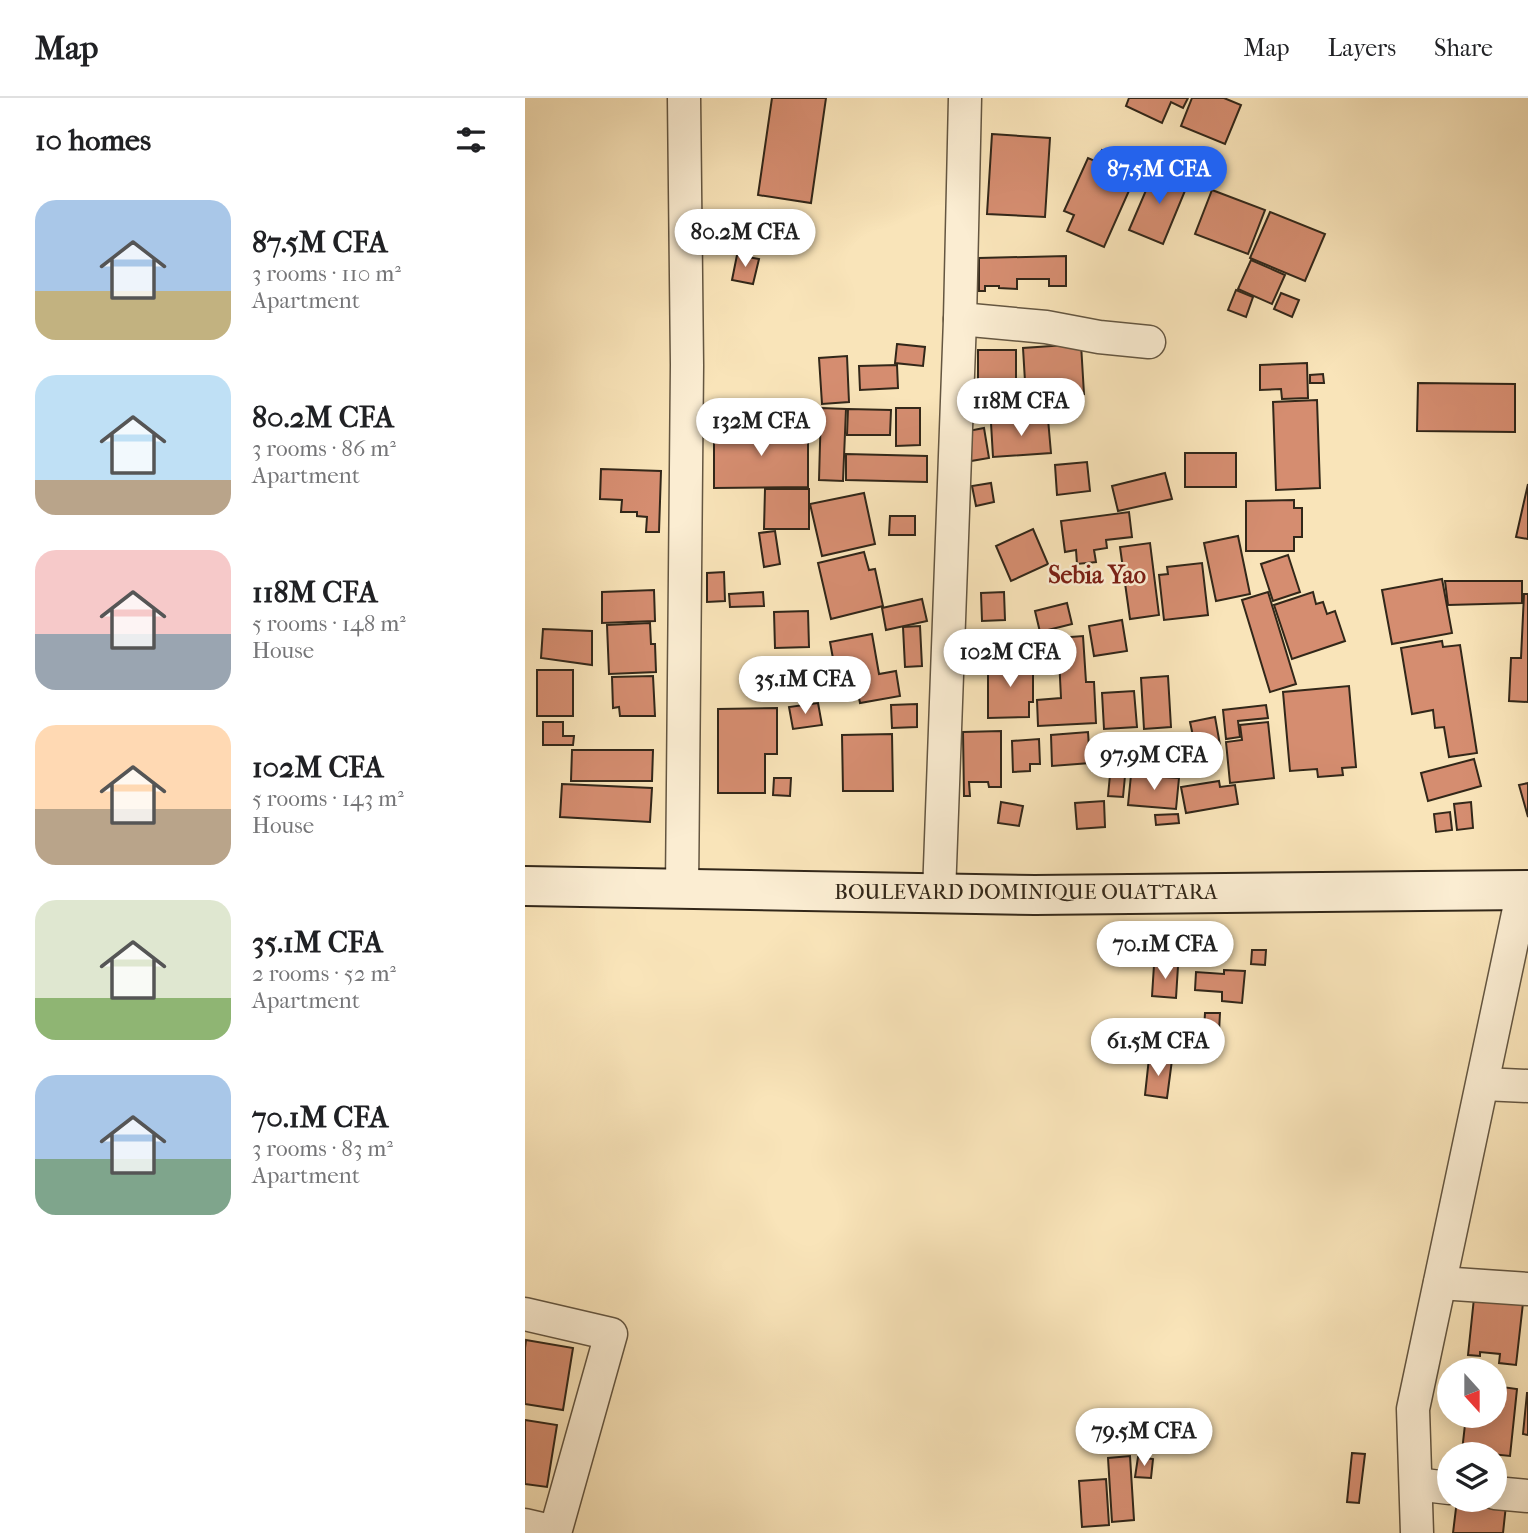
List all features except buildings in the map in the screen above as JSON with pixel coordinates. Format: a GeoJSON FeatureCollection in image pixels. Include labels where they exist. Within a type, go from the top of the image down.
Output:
{"type":"FeatureCollection","features":[{"type":"Feature","properties":{"kind":"street"},"geometry":{"type":"LineString","coordinates":[[682,889],[687,379],[684,98]]}},
{"type":"Feature","properties":{"kind":"street"},"geometry":{"type":"LineString","coordinates":[[939,894],[960,319],[965,98]]}},
{"type":"Feature","properties":{"kind":"street"},"geometry":{"type":"LineString","coordinates":[[960,319],[1046,327],[1099,337],[1149,342]]}},
{"type":"Feature","properties":{"kind":"street","name":"BOULEVARD DOMINIQUE OUATTARA"},"geometry":{"type":"LineString","coordinates":[[525,886],[1034,895],[1525,890]]}},
{"type":"Feature","properties":{"kind":"street"},"geometry":{"type":"LineString","coordinates":[[1417,1533],[1413,1409],[1525,890]]}},
{"type":"Feature","properties":{"kind":"street"},"geometry":{"type":"LineString","coordinates":[[1483,1084],[1528,1086]]}},
{"type":"Feature","properties":{"kind":"street"},"geometry":{"type":"LineString","coordinates":[[1440,1283],[1528,1289]]}},
{"type":"Feature","properties":{"kind":"street"},"geometry":{"type":"LineString","coordinates":[[525,1314],[611,1334],[555,1533],[525,1525]]}},
{"type":"Feature","properties":{"kind":"street"},"geometry":{"type":"LineString","coordinates":[[1416,1484],[1437,1487]]}},
{"type":"Feature","properties":{"kind":"street"},"geometry":{"type":"LineString","coordinates":[[1507,1494],[1528,1496]]}},
{"type":"Feature","properties":{"kind":"district","name":"Sebia Yao"},"geometry":{"type":"Point","coordinates":[1097,575]}}]}
